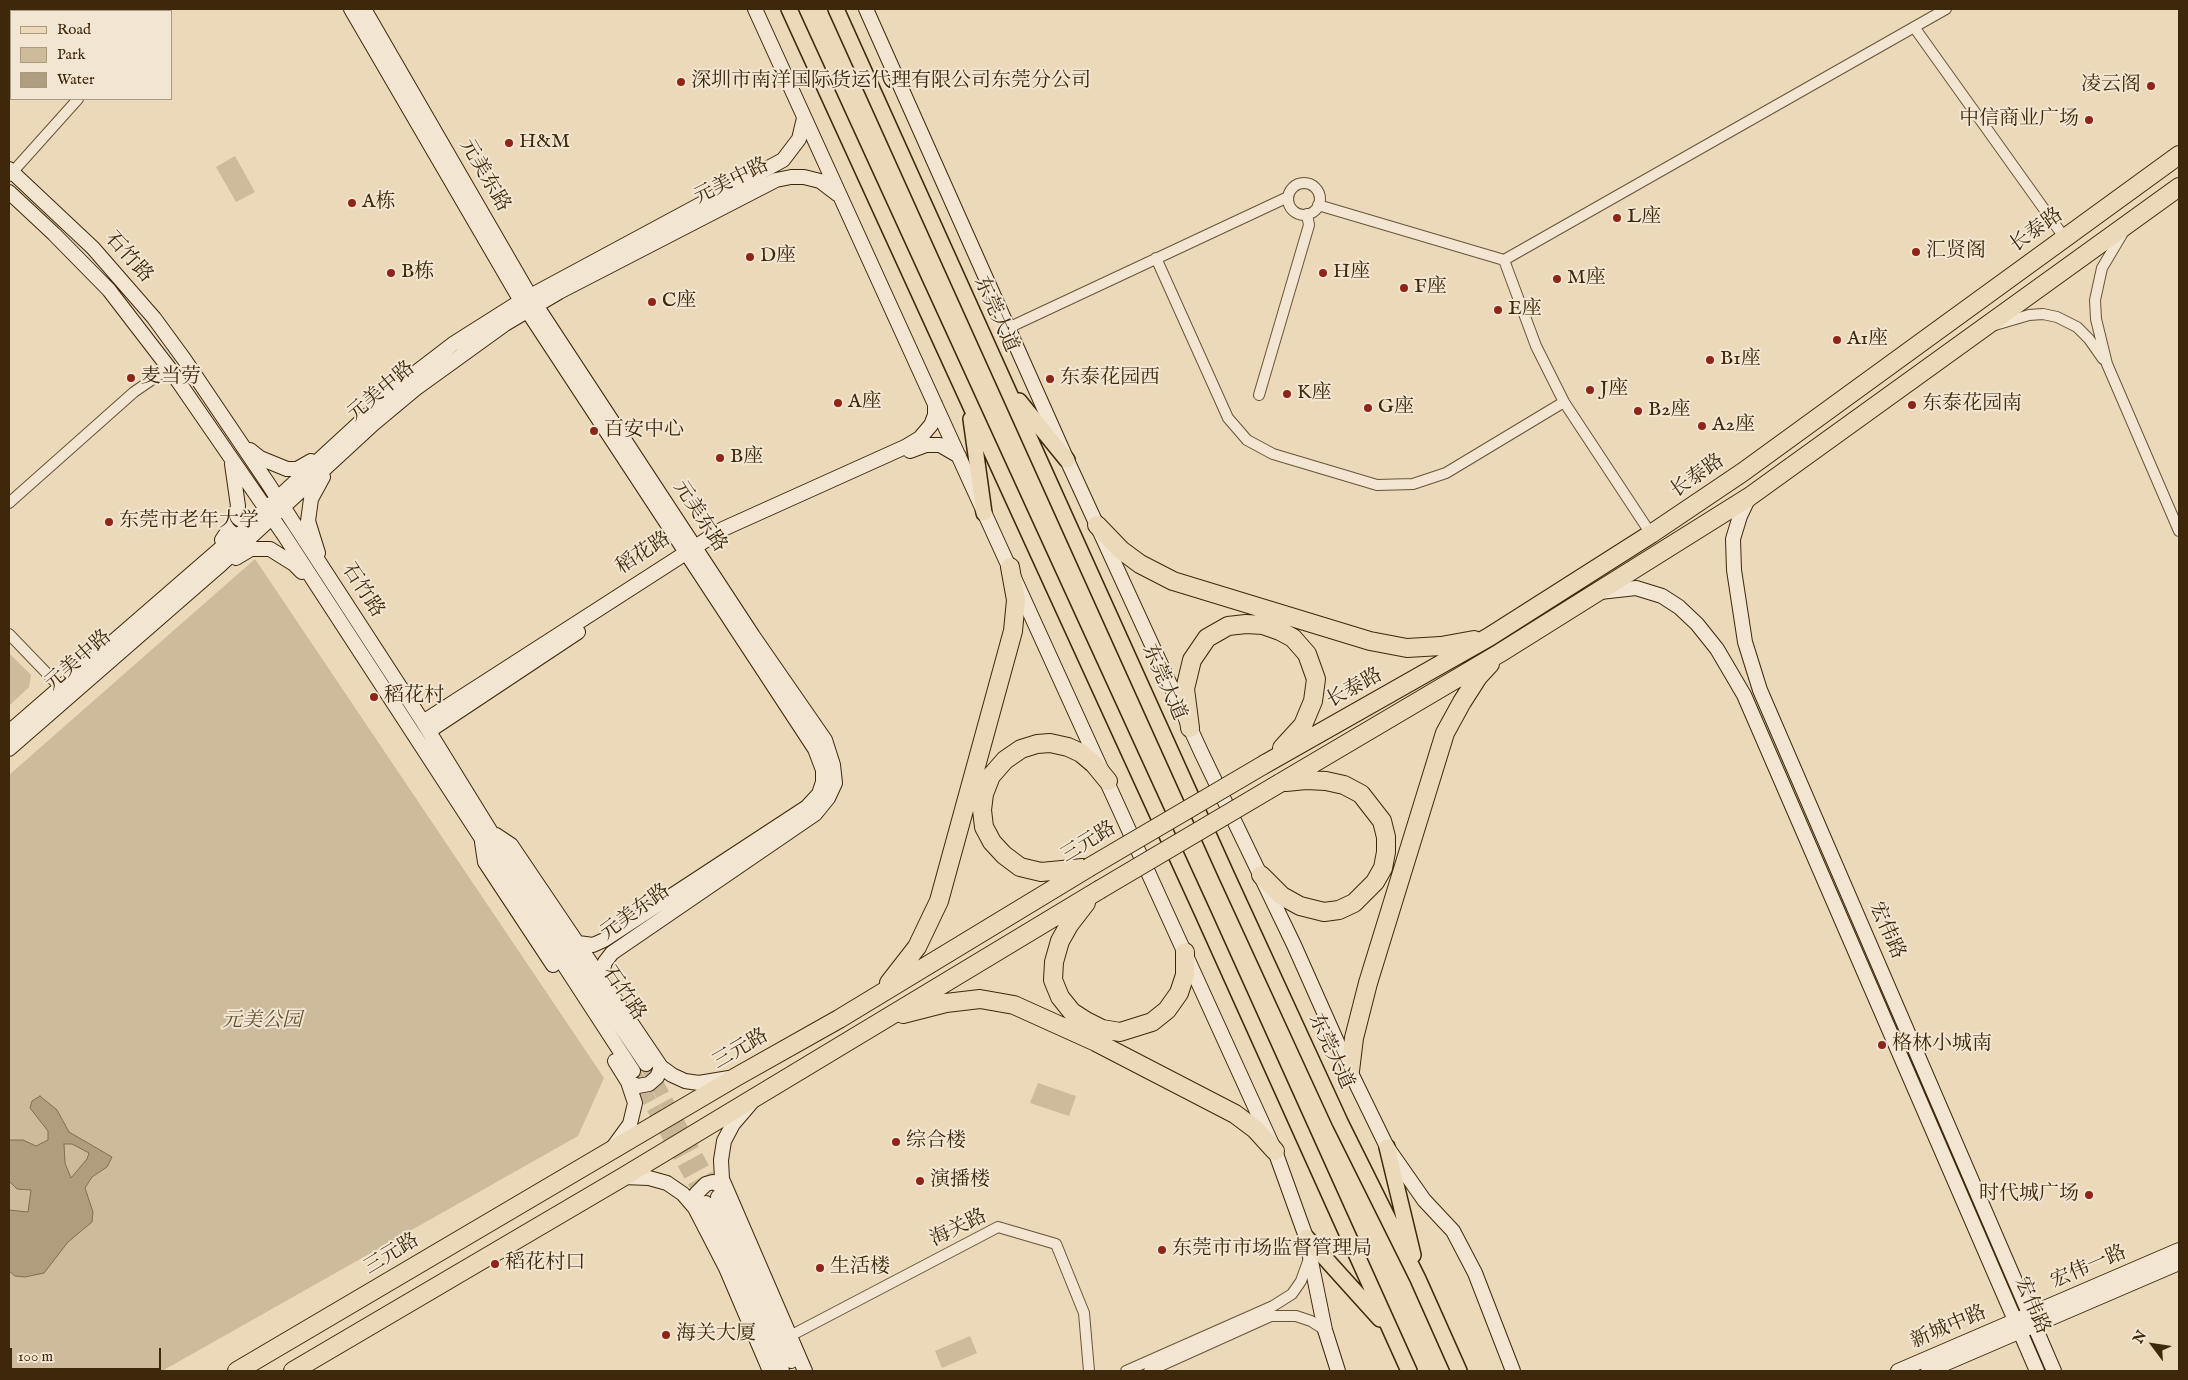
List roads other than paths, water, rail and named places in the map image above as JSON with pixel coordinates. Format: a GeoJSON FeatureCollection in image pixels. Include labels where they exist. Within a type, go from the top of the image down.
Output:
{"type":"FeatureCollection","features":[{"type":"Feature","properties":{"kind":"highway","name":"长泰路"},"geometry":{"type":"LineString","coordinates":[[1265,764],[1490,637],[1651,534],[1743,472],[2179,155]]}},
{"type":"Feature","properties":{"kind":"highway","name":"长泰路"},"geometry":{"type":"LineString","coordinates":[[1280,783],[1597,593],[1749,497],[2179,187]]}},
{"type":"Feature","properties":{"kind":"highway"},"geometry":{"type":"LineString","coordinates":[[1097,525],[1121,550],[1140,564],[1173,581],[1370,641],[1407,648],[1441,646],[1490,637]]}},
{"type":"Feature","properties":{"kind":"highway"},"geometry":{"type":"LineString","coordinates":[[877,996],[903,968],[917,947],[939,901],[1013,630],[1016,600],[1010,567]]}},
{"type":"Feature","properties":{"kind":"highway"},"geometry":{"type":"LineString","coordinates":[[1190,728],[1185,689],[1192,660],[1207,638],[1228,626],[1246,624],[1263,625],[1280,631],[1293,638],[1307,654],[1316,679],[1313,701],[1303,725],[1265,764]]}},
{"type":"Feature","properties":{"kind":"highway"},"geometry":{"type":"LineString","coordinates":[[1350,1071],[1354,1038],[1368,983],[1446,733],[1478,677],[1500,652]]}},
{"type":"Feature","properties":{"kind":"highway"},"geometry":{"type":"LineString","coordinates":[[1088,868],[1041,872],[1020,866],[1004,855],[992,842],[984,827],[982,810],[984,794],[992,776],[1004,760],[1021,749],[1037,744],[1050,743],[1068,747],[1081,753],[1094,764],[1108,781]]}},
{"type":"Feature","properties":{"kind":"highway","name":"三元路"},"geometry":{"type":"LineString","coordinates":[[237,1371],[877,996],[1088,868],[1265,764]]}},
{"type":"Feature","properties":{"kind":"highway"},"geometry":{"type":"LineString","coordinates":[[293,1371],[623,1177],[885,1018],[1280,783],[1306,780],[1326,781],[1344,785],[1361,794],[1382,821],[1386,837],[1384,860],[1375,882],[1354,903],[1339,910],[1324,912],[1300,906],[1282,896],[1261,875]]}},
{"type":"Feature","properties":{"kind":"highway"},"geometry":{"type":"LineString","coordinates":[[1099,890],[1082,907],[1069,925],[1060,941],[1054,962],[1054,980],[1060,997],[1072,1012],[1102,1029],[1120,1032],[1152,1022],[1167,1010],[1178,993],[1184,975],[1185,952]]}},
{"type":"Feature","properties":{"kind":"highway"},"geometry":{"type":"LineString","coordinates":[[885,1018],[946,1004],[980,999],[1014,1005],[1096,1042],[1235,1114],[1255,1129],[1276,1151]]}},
{"type":"Feature","properties":{"kind":"main road"},"geometry":{"type":"LineString","coordinates":[[789,9],[1203,914],[1409,1371]]}},
{"type":"Feature","properties":{"kind":"main road","name":"东莞大道"},"geometry":{"type":"LineString","coordinates":[[836,9],[1004,384],[1332,1104],[1418,1279],[1459,1371]]}},
{"type":"Feature","properties":{"kind":"main road"},"geometry":{"type":"LineString","coordinates":[[1004,384],[1067,460]]}},
{"type":"Feature","properties":{"kind":"main road"},"geometry":{"type":"LineString","coordinates":[[969,402],[984,513]]}},
{"type":"Feature","properties":{"kind":"main road"},"geometry":{"type":"LineString","coordinates":[[1387,1147],[1418,1279]]}},
{"type":"Feature","properties":{"kind":"main road"},"geometry":{"type":"LineString","coordinates":[[1306,1237],[1390,1330]]}},
{"type":"Feature","properties":{"kind":"street","name":"元美东路"},"geometry":{"type":"LineString","coordinates":[[351,9],[528,303],[692,552],[815,748],[823,770],[823,782],[819,794],[807,808],[594,946],[578,943]]}},
{"type":"Feature","properties":{"kind":"street","name":"元美东路"},"geometry":{"type":"LineString","coordinates":[[364,9],[528,303]]}},
{"type":"Feature","properties":{"kind":"street"},"geometry":{"type":"LineString","coordinates":[[755,9],[839,197],[1276,1151],[1306,1237],[1325,1330],[1338,1371]]}},
{"type":"Feature","properties":{"kind":"street"},"geometry":{"type":"LineString","coordinates":[[866,9],[1067,460],[1190,728],[1261,875],[1350,1071],[1387,1147],[1424,1200],[1452,1231],[1475,1273],[1514,1371]]}},
{"type":"Feature","properties":{"kind":"street"},"geometry":{"type":"LineString","coordinates":[[1318,205],[1504,260],[1946,9]]}},
{"type":"Feature","properties":{"kind":"street"},"geometry":{"type":"LineString","coordinates":[[1914,27],[2064,237]]}},
{"type":"Feature","properties":{"kind":"street"},"geometry":{"type":"LineString","coordinates":[[10,173],[77,100]]}},
{"type":"Feature","properties":{"kind":"street","name":"元美中路"},"geometry":{"type":"LineString","coordinates":[[9,732],[60,687],[269,514],[406,380],[453,344],[775,164],[792,150],[799,139],[804,118]]}},
{"type":"Feature","properties":{"kind":"street","name":"石竹路"},"geometry":{"type":"LineString","coordinates":[[10,173],[93,248],[122,280],[184,359],[242,444],[426,727],[487,837],[495,858],[630,1077],[634,1114],[624,1134],[606,1154]]}},
{"type":"Feature","properties":{"kind":"street","name":"元美中路"},"geometry":{"type":"LineString","coordinates":[[528,303],[776,180],[791,177],[812,179],[833,189],[839,197]]}},
{"type":"Feature","properties":{"kind":"street"},"geometry":{"type":"LineString","coordinates":[[1310,184],[1319,195],[1318,205],[1307,214],[1293,210],[1288,202],[1289,192],[1296,185],[1310,184]]}},
{"type":"Feature","properties":{"kind":"street","name":"石竹路"},"geometry":{"type":"LineString","coordinates":[[9,192],[109,290],[169,368],[487,837],[502,850],[646,1064]]}},
{"type":"Feature","properties":{"kind":"street"},"geometry":{"type":"LineString","coordinates":[[1008,328],[1288,197]]}},
{"type":"Feature","properties":{"kind":"street"},"geometry":{"type":"LineString","coordinates":[[1259,395],[1309,226],[1307,214]]}},
{"type":"Feature","properties":{"kind":"street"},"geometry":{"type":"LineString","coordinates":[[2128,224],[2102,268],[2097,284],[2096,319],[2106,364],[2179,532]]}},
{"type":"Feature","properties":{"kind":"street"},"geometry":{"type":"LineString","coordinates":[[1156,258],[1228,418],[1247,440],[1273,454],[1377,485],[1412,484],[1446,473],[1564,402]]}},
{"type":"Feature","properties":{"kind":"street"},"geometry":{"type":"LineString","coordinates":[[1504,260],[1536,346],[1564,402],[1596,454],[1651,534]]}},
{"type":"Feature","properties":{"kind":"street"},"geometry":{"type":"LineString","coordinates":[[1979,330],[2028,316],[2043,314],[2057,317],[2077,327],[2106,364]]}},
{"type":"Feature","properties":{"kind":"street"},"geometry":{"type":"LineString","coordinates":[[9,503],[134,392],[169,368]]}},
{"type":"Feature","properties":{"kind":"street","name":"稻花路"},"geometry":{"type":"LineString","coordinates":[[426,727],[692,552],[723,529],[905,447],[920,438],[931,425],[935,415],[935,403]]}},
{"type":"Feature","properties":{"kind":"street"},"geometry":{"type":"LineString","coordinates":[[242,444],[260,458],[287,469],[297,469],[329,457]]}},
{"type":"Feature","properties":{"kind":"street","name":"稻花路"},"geometry":{"type":"LineString","coordinates":[[692,552],[926,445],[940,445],[959,456]]}},
{"type":"Feature","properties":{"kind":"street"},"geometry":{"type":"LineString","coordinates":[[213,562],[234,522],[238,506],[230,456]]}},
{"type":"Feature","properties":{"kind":"street"},"geometry":{"type":"LineString","coordinates":[[325,572],[308,521],[311,499],[329,457]]}},
{"type":"Feature","properties":{"kind":"street","name":"宏伟路"},"geometry":{"type":"LineString","coordinates":[[1749,497],[1740,516],[1733,539],[1734,570],[1745,642],[1760,690],[2054,1371]]}},
{"type":"Feature","properties":{"kind":"street"},"geometry":{"type":"LineString","coordinates":[[213,562],[251,549],[270,549],[294,564],[313,583]]}},
{"type":"Feature","properties":{"kind":"street","name":"元美东路"},"geometry":{"type":"LineString","coordinates":[[601,976],[605,962],[612,952],[815,814],[828,798],[835,783],[833,765],[824,740],[753,636],[692,552]]}},
{"type":"Feature","properties":{"kind":"street","name":"元美中路"},"geometry":{"type":"LineString","coordinates":[[9,749],[213,562]]}},
{"type":"Feature","properties":{"kind":"street","name":"宏伟路"},"geometry":{"type":"LineString","coordinates":[[1597,593],[1636,588],[1662,596],[1679,607],[1697,624],[1717,649],[1744,695],[2037,1371]]}},
{"type":"Feature","properties":{"kind":"street"},"geometry":{"type":"LineString","coordinates":[[9,634],[60,687]]}},
{"type":"Feature","properties":{"kind":"street"},"geometry":{"type":"LineString","coordinates":[[487,837],[511,845],[661,1067],[685,1081],[700,1083],[736,1077]]}},
{"type":"Feature","properties":{"kind":"street"},"geometry":{"type":"LineString","coordinates":[[630,1077],[638,1086],[649,1084],[657,1077],[661,1067]]}},
{"type":"Feature","properties":{"kind":"street"},"geometry":{"type":"LineString","coordinates":[[759,1094],[733,1124],[724,1141],[721,1169],[711,1199],[726,1268],[770,1371]]}},
{"type":"Feature","properties":{"kind":"street"},"geometry":{"type":"LineString","coordinates":[[623,1177],[648,1178],[667,1183],[683,1194],[711,1199],[790,1336],[805,1371]]}},
{"type":"Feature","properties":{"kind":"street"},"geometry":{"type":"LineString","coordinates":[[711,1199],[782,1371]]}},
{"type":"Feature","properties":{"kind":"street"},"geometry":{"type":"LineString","coordinates":[[711,1199],[795,1371]]}},
{"type":"Feature","properties":{"kind":"street","name":"海关路"},"geometry":{"type":"LineString","coordinates":[[790,1336],[998,1226],[1056,1244],[1084,1313],[1089,1371]]}},
{"type":"Feature","properties":{"kind":"street","name":"宏伟一路"},"geometry":{"type":"LineString","coordinates":[[2032,1320],[2179,1250]]}},
{"type":"Feature","properties":{"kind":"street"},"geometry":{"type":"LineString","coordinates":[[1126,1371],[1273,1306],[1292,1294],[1301,1281],[1310,1255]]}},
{"type":"Feature","properties":{"kind":"street","name":"宏伟一路"},"geometry":{"type":"LineString","coordinates":[[2018,1326],[2179,1263]]}},
{"type":"Feature","properties":{"kind":"street"},"geometry":{"type":"LineString","coordinates":[[1149,1371],[1271,1316],[1284,1314],[1296,1316],[1311,1321],[1325,1330]]}},
{"type":"Feature","properties":{"kind":"street","name":"新城中路"},"geometry":{"type":"LineString","coordinates":[[1898,1371],[2018,1326]]}},
{"type":"Feature","properties":{"kind":"street","name":"新城中路"},"geometry":{"type":"LineString","coordinates":[[1928,1371],[2018,1326]]}},
{"type":"Feature","properties":{"kind":"water"},"geometry":{"type":"Polygon","coordinates":[[[40,1096],[57,1110],[69,1132],[112,1157],[107,1167],[92,1177],[85,1188],[93,1212],[92,1222],[68,1242],[44,1273],[25,1277],[15,1276],[9,1271],[9,1210],[28,1212],[31,1190],[17,1189],[9,1181],[9,1140],[23,1140],[36,1146],[48,1140],[48,1131],[30,1108],[32,1101],[40,1096]],[[64,1144],[65,1163],[71,1178],[87,1159],[89,1153],[72,1144],[64,1144]]]}},
{"type":"Feature","properties":{"kind":"tunnel"},"geometry":{"type":"LineString","coordinates":[[646,1064],[718,1197]]}},
{"type":"Feature","properties":{"kind":"tunnel"},"geometry":{"type":"LineString","coordinates":[[633,1071],[704,1199]]}},
{"type":"Feature","properties":{"kind":"place","name":"深圳市南洋国际货运代理有限公司东莞分公司"},"geometry":{"type":"Point","coordinates":[681,82]}},
{"type":"Feature","properties":{"kind":"place","name":"凌云阁"},"geometry":{"type":"Point","coordinates":[2151,86]}},
{"type":"Feature","properties":{"kind":"place","name":"中信商业广场"},"geometry":{"type":"Point","coordinates":[2089,120]}},
{"type":"Feature","properties":{"kind":"place","name":"H&M"},"geometry":{"type":"Point","coordinates":[509,143]}},
{"type":"Feature","properties":{"kind":"place","name":"A栋"},"geometry":{"type":"Point","coordinates":[352,203]}},
{"type":"Feature","properties":{"kind":"place","name":"L座"},"geometry":{"type":"Point","coordinates":[1617,218]}},
{"type":"Feature","properties":{"kind":"place","name":"汇贤阁"},"geometry":{"type":"Point","coordinates":[1916,252]}},
{"type":"Feature","properties":{"kind":"place","name":"D座"},"geometry":{"type":"Point","coordinates":[750,257]}},
{"type":"Feature","properties":{"kind":"place","name":"B栋"},"geometry":{"type":"Point","coordinates":[391,273]}},
{"type":"Feature","properties":{"kind":"place","name":"H座"},"geometry":{"type":"Point","coordinates":[1323,273]}},
{"type":"Feature","properties":{"kind":"place","name":"M座"},"geometry":{"type":"Point","coordinates":[1557,279]}},
{"type":"Feature","properties":{"kind":"place","name":"F座"},"geometry":{"type":"Point","coordinates":[1404,288]}},
{"type":"Feature","properties":{"kind":"place","name":"C座"},"geometry":{"type":"Point","coordinates":[652,302]}},
{"type":"Feature","properties":{"kind":"place","name":"E座"},"geometry":{"type":"Point","coordinates":[1498,310]}},
{"type":"Feature","properties":{"kind":"place","name":"A1座"},"geometry":{"type":"Point","coordinates":[1837,340]}},
{"type":"Feature","properties":{"kind":"place","name":"B1座"},"geometry":{"type":"Point","coordinates":[1710,360]}},
{"type":"Feature","properties":{"kind":"place","name":"麦当劳"},"geometry":{"type":"Point","coordinates":[131,378]}},
{"type":"Feature","properties":{"kind":"place","name":"东泰花园西"},"geometry":{"type":"Point","coordinates":[1050,379]}},
{"type":"Feature","properties":{"kind":"place","name":"J座"},"geometry":{"type":"Point","coordinates":[1590,390]}},
{"type":"Feature","properties":{"kind":"place","name":"K座"},"geometry":{"type":"Point","coordinates":[1287,394]}},
{"type":"Feature","properties":{"kind":"place","name":"A座"},"geometry":{"type":"Point","coordinates":[838,403]}},
{"type":"Feature","properties":{"kind":"place","name":"东泰花园南"},"geometry":{"type":"Point","coordinates":[1912,405]}},
{"type":"Feature","properties":{"kind":"place","name":"G座"},"geometry":{"type":"Point","coordinates":[1368,408]}},
{"type":"Feature","properties":{"kind":"place","name":"B2座"},"geometry":{"type":"Point","coordinates":[1638,411]}},
{"type":"Feature","properties":{"kind":"place","name":"A2座"},"geometry":{"type":"Point","coordinates":[1702,426]}},
{"type":"Feature","properties":{"kind":"place","name":"百安中心"},"geometry":{"type":"Point","coordinates":[594,431]}},
{"type":"Feature","properties":{"kind":"place","name":"B座"},"geometry":{"type":"Point","coordinates":[720,458]}},
{"type":"Feature","properties":{"kind":"place","name":"东莞市老年大学"},"geometry":{"type":"Point","coordinates":[109,522]}},
{"type":"Feature","properties":{"kind":"place","name":"稻花村"},"geometry":{"type":"Point","coordinates":[374,697]}},
{"type":"Feature","properties":{"kind":"place","name":"格林小城南"},"geometry":{"type":"Point","coordinates":[1882,1045]}},
{"type":"Feature","properties":{"kind":"place","name":"综合楼"},"geometry":{"type":"Point","coordinates":[896,1142]}},
{"type":"Feature","properties":{"kind":"place","name":"演播楼"},"geometry":{"type":"Point","coordinates":[920,1181]}},
{"type":"Feature","properties":{"kind":"place","name":"时代城广场"},"geometry":{"type":"Point","coordinates":[2089,1195]}},
{"type":"Feature","properties":{"kind":"place","name":"东莞市市场监督管理局"},"geometry":{"type":"Point","coordinates":[1162,1250]}},
{"type":"Feature","properties":{"kind":"place","name":"稻花村口"},"geometry":{"type":"Point","coordinates":[495,1264]}},
{"type":"Feature","properties":{"kind":"place","name":"生活楼"},"geometry":{"type":"Point","coordinates":[820,1268]}},
{"type":"Feature","properties":{"kind":"place","name":"海关大厦"},"geometry":{"type":"Point","coordinates":[666,1335]}},
{"type":"Feature","properties":{"kind":"park label","name":"元美公园"},"geometry":{"type":"Point","coordinates":[262,1022]}}]}
